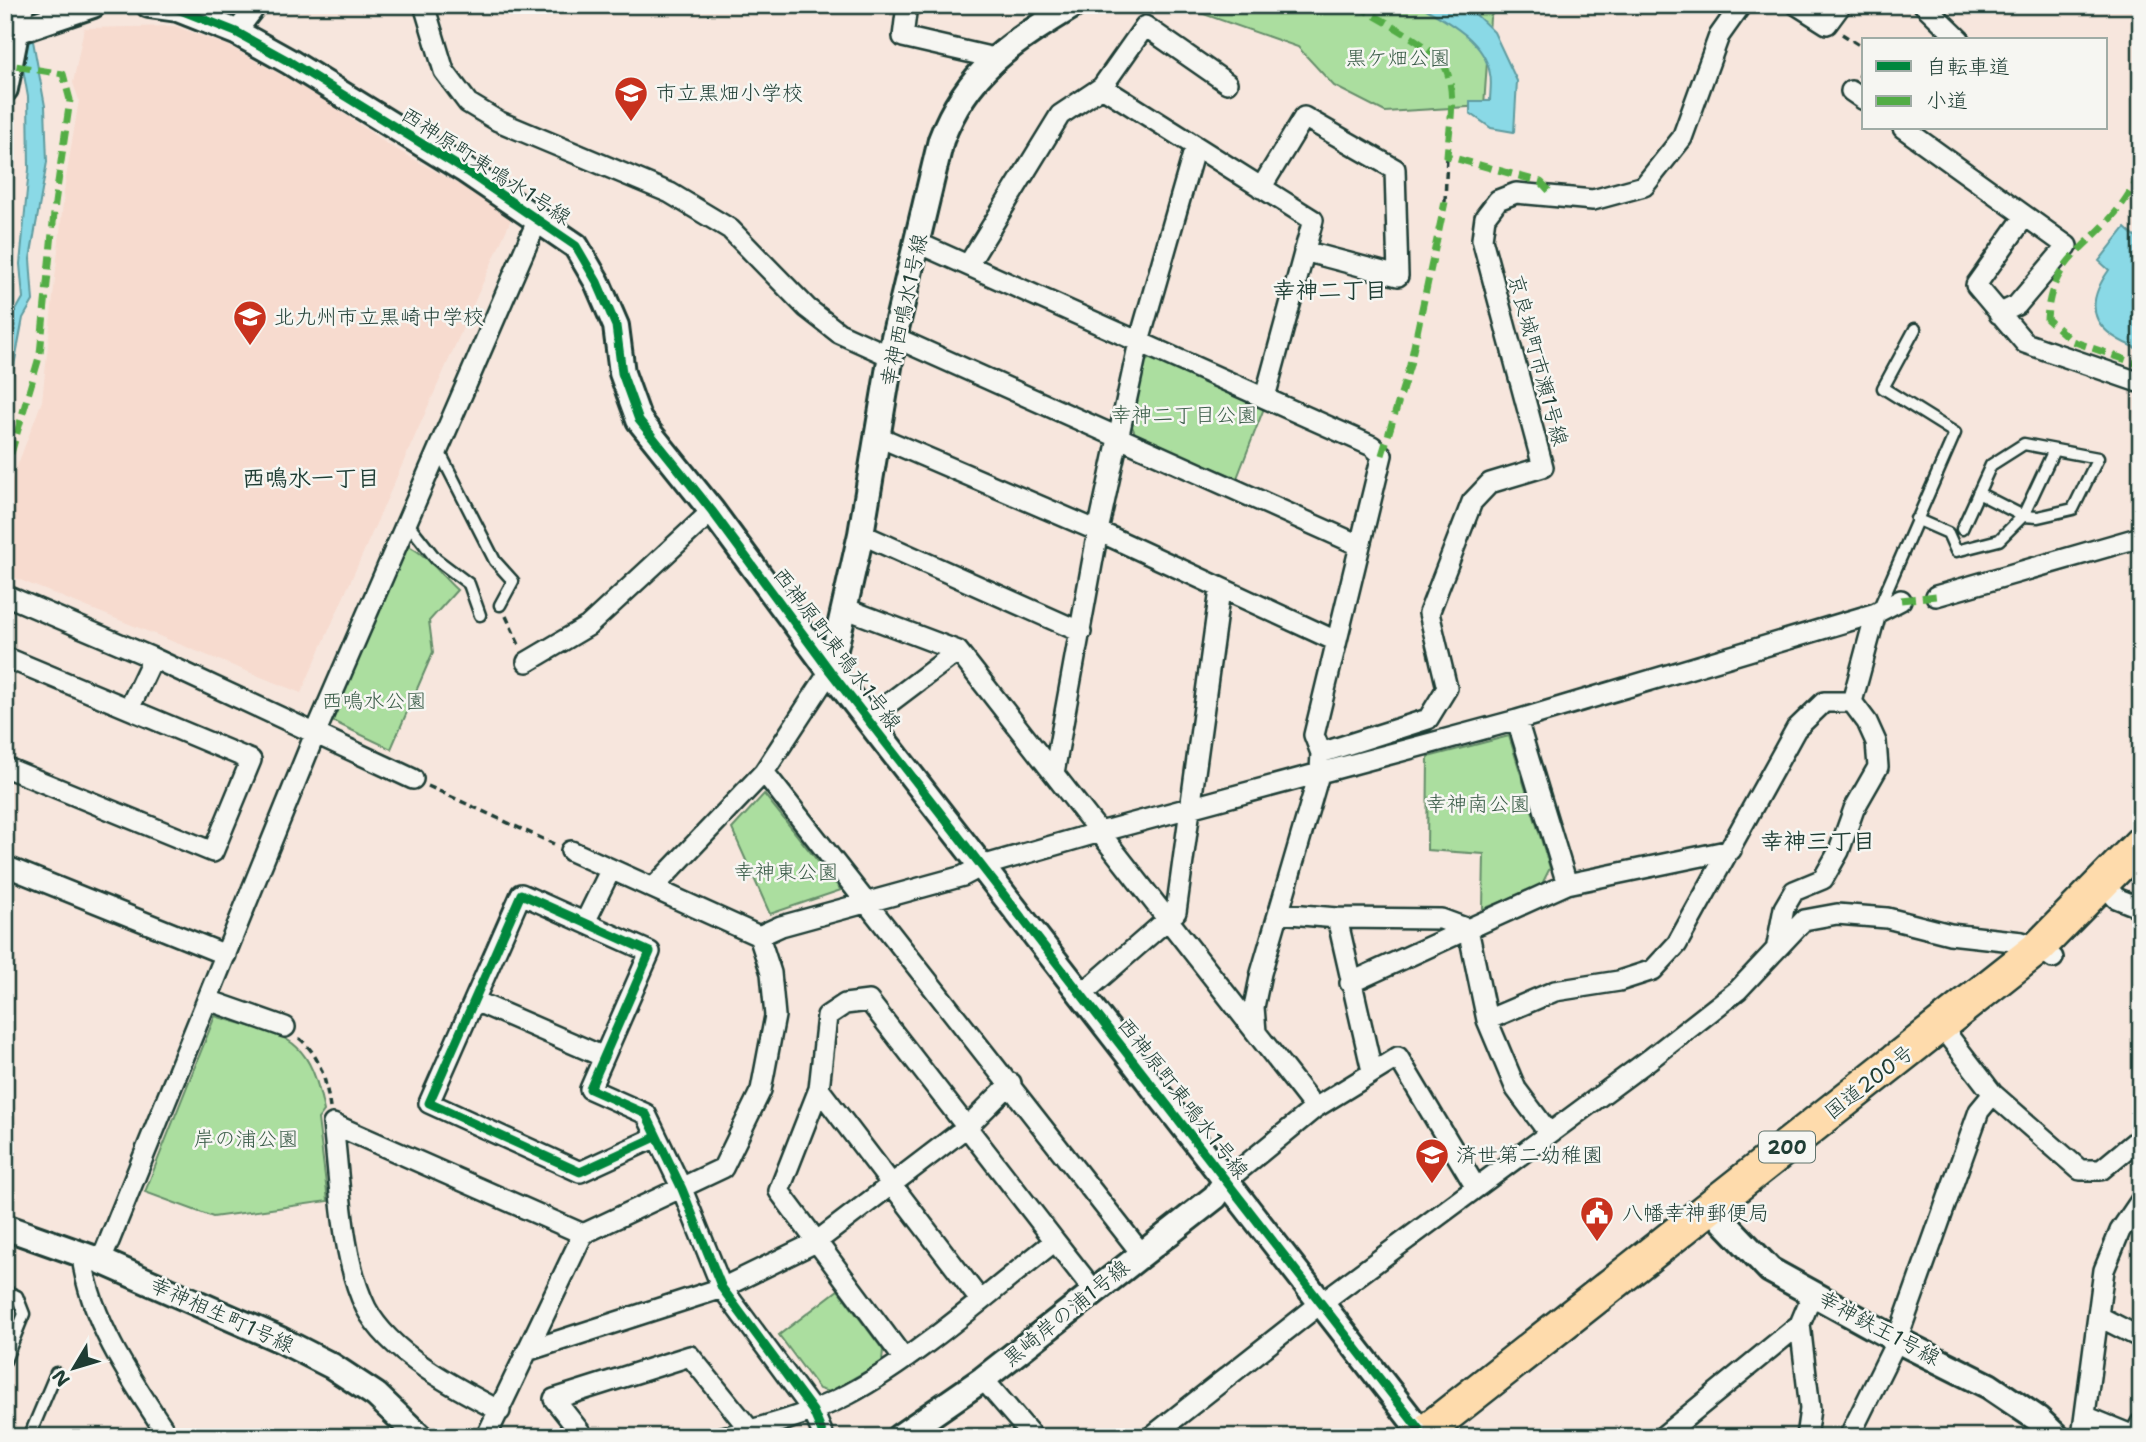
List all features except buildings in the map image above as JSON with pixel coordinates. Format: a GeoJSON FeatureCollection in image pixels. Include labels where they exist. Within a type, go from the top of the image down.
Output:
{"type":"FeatureCollection","features":[{"type":"Feature","properties":{"kind":"highway","name":"国道200号"},"geometry":{"type":"LineString","coordinates":[[2120,897],[2141,843]]}},
{"type":"Feature","properties":{"kind":"highway","name":"国道200号"},"geometry":{"type":"LineString","coordinates":[[1430,1436],[2120,897],[2141,870]]}},
{"type":"Feature","properties":{"kind":"street"},"geometry":{"type":"LineString","coordinates":[[5,89],[15,23],[93,5]]}},
{"type":"Feature","properties":{"kind":"street","name":"西神原町東鳴水1号線"},"geometry":{"type":"LineString","coordinates":[[149,5],[178,9],[236,32],[454,163],[576,246],[597,282],[616,326],[622,373],[639,420],[712,511],[830,671],[1081,995],[1321,1303],[1430,1436]]}},
{"type":"Feature","properties":{"kind":"street"},"geometry":{"type":"LineString","coordinates":[[236,32],[257,5]]}},
{"type":"Feature","properties":{"kind":"street"},"geometry":{"type":"LineString","coordinates":[[424,5],[444,71],[468,103],[498,121],[670,193],[720,223],[828,324],[1119,436],[1359,545]]}},
{"type":"Feature","properties":{"kind":"street"},"geometry":{"type":"LineString","coordinates":[[907,5],[903,37],[994,58]]}},
{"type":"Feature","properties":{"kind":"street","name":"幸神西鳴水1号線"},"geometry":{"type":"LineString","coordinates":[[830,671],[861,534],[892,347],[941,140],[949,118],[968,86],[994,58],[1017,39],[1074,5]]}},
{"type":"Feature","properties":{"kind":"street","name":"京良城町市瀬1号線"},"geometry":{"type":"LineString","coordinates":[[1321,762],[1428,719],[1447,688],[1429,613],[1472,502],[1490,484],[1543,467],[1482,239],[1485,217],[1498,200],[1516,193],[1592,200],[1644,186],[1682,138],[1719,36],[1741,5]]}},
{"type":"Feature","properties":{"kind":"street"},"geometry":{"type":"LineString","coordinates":[[1797,5],[1827,24],[1841,5]]}},
{"type":"Feature","properties":{"kind":"street"},"geometry":{"type":"LineString","coordinates":[[1924,5],[1958,38]]}},
{"type":"Feature","properties":{"kind":"street"},"geometry":{"type":"LineString","coordinates":[[968,265],[1060,115],[1102,87],[1145,26],[1227,83]]}},
{"type":"Feature","properties":{"kind":"street"},"geometry":{"type":"LineString","coordinates":[[1102,87],[1313,220],[1265,397]]}},
{"type":"Feature","properties":{"kind":"street"},"geometry":{"type":"LineString","coordinates":[[1261,188],[1304,117],[1395,169],[1398,276],[1304,251]]}},
{"type":"Feature","properties":{"kind":"street"},"geometry":{"type":"LineString","coordinates":[[1905,130],[2067,246],[2017,305],[1999,314]]}},
{"type":"Feature","properties":{"kind":"street"},"geometry":{"type":"LineString","coordinates":[[1054,774],[1098,531],[1139,342],[1195,147]]}},
{"type":"Feature","properties":{"kind":"street"},"geometry":{"type":"LineString","coordinates":[[2025,216],[1976,285],[2025,343],[2141,383]]}},
{"type":"Feature","properties":{"kind":"street"},"geometry":{"type":"LineString","coordinates":[[169,1437],[136,1388],[84,1278],[208,1000],[315,734],[405,521],[439,451],[538,219]]}},
{"type":"Feature","properties":{"kind":"street"},"geometry":{"type":"LineString","coordinates":[[918,243],[1265,397],[1372,446],[1382,455],[1314,736],[1321,762],[1254,1007],[1256,1032]]}},
{"type":"Feature","properties":{"kind":"street"},"geometry":{"type":"LineString","coordinates":[[879,437],[1098,531],[1220,590],[1336,641]]}},
{"type":"Feature","properties":{"kind":"street"},"geometry":{"type":"LineString","coordinates":[[527,662],[588,626],[712,511]]}},
{"type":"Feature","properties":{"kind":"street"},"geometry":{"type":"LineString","coordinates":[[861,534],[1081,632]]}},
{"type":"Feature","properties":{"kind":"street"},"geometry":{"type":"LineString","coordinates":[[1936,596],[2141,537]]}},
{"type":"Feature","properties":{"kind":"street"},"geometry":{"type":"LineString","coordinates":[[1081,995],[1176,912],[1220,590]]}},
{"type":"Feature","properties":{"kind":"street"},"geometry":{"type":"LineString","coordinates":[[5,595],[153,658],[413,779]]}},
{"type":"Feature","properties":{"kind":"street"},"geometry":{"type":"LineString","coordinates":[[760,936],[781,926],[963,876],[982,866],[1191,806],[1321,762],[1517,720],[1876,613],[1901,600]]}},
{"type":"Feature","properties":{"kind":"street"},"geometry":{"type":"LineString","coordinates":[[844,608],[958,651],[1167,922],[1315,1108]]}},
{"type":"Feature","properties":{"kind":"street"},"geometry":{"type":"LineString","coordinates":[[1852,702],[1876,613]]}},
{"type":"Feature","properties":{"kind":"street"},"geometry":{"type":"LineString","coordinates":[[868,719],[958,651]]}},
{"type":"Feature","properties":{"kind":"street"},"geometry":{"type":"LineString","coordinates":[[5,657],[251,760],[214,852],[5,767]]}},
{"type":"Feature","properties":{"kind":"street"},"geometry":{"type":"LineString","coordinates":[[129,709],[153,658]]}},
{"type":"Feature","properties":{"kind":"street"},"geometry":{"type":"LineString","coordinates":[[653,888],[764,772],[830,671]]}},
{"type":"Feature","properties":{"kind":"street"},"geometry":{"type":"LineString","coordinates":[[1486,1020],[1555,990],[1619,981],[1653,970],[1677,944],[1796,729],[1824,702],[1852,702]]}},
{"type":"Feature","properties":{"kind":"street"},"geometry":{"type":"LineString","coordinates":[[1777,945],[1784,908],[1794,891],[1823,879],[1839,851],[1854,809],[1878,767],[1876,742],[1867,722],[1852,702]]}},
{"type":"Feature","properties":{"kind":"street"},"geometry":{"type":"LineString","coordinates":[[1517,720],[1567,884]]}},
{"type":"Feature","properties":{"kind":"street"},"geometry":{"type":"LineString","coordinates":[[764,772],[1142,1253]]}},
{"type":"Feature","properties":{"kind":"street"},"geometry":{"type":"LineString","coordinates":[[1350,983],[1567,884],[1731,850]]}},
{"type":"Feature","properties":{"kind":"street"},"geometry":{"type":"LineString","coordinates":[[486,1437],[530,1350],[583,1234],[723,1168],[761,1090],[775,1017],[771,973],[760,936],[610,871],[571,851]]}},
{"type":"Feature","properties":{"kind":"street"},"geometry":{"type":"LineString","coordinates":[[5,866],[226,955]]}},
{"type":"Feature","properties":{"kind":"street"},"geometry":{"type":"LineString","coordinates":[[585,922],[610,871]]}},
{"type":"Feature","properties":{"kind":"street"},"geometry":{"type":"LineString","coordinates":[[656,1137],[580,1172],[429,1103],[521,894],[650,952],[590,1089],[646,1114],[722,1288],[813,1411],[824,1437]]}},
{"type":"Feature","properties":{"kind":"street"},"geometry":{"type":"LineString","coordinates":[[1279,913],[1337,918],[1440,919],[1468,929]]}},
{"type":"Feature","properties":{"kind":"street"},"geometry":{"type":"LineString","coordinates":[[1152,1437],[1321,1303],[1738,990],[1777,945],[1804,920],[1838,914],[1887,918],[1950,934],[2022,942],[2046,953]]}},
{"type":"Feature","properties":{"kind":"street"},"geometry":{"type":"LineString","coordinates":[[1337,918],[1372,1071]]}},
{"type":"Feature","properties":{"kind":"street"},"geometry":{"type":"LineString","coordinates":[[1468,929],[1486,1020],[1516,1089],[1548,1132]]}},
{"type":"Feature","properties":{"kind":"street"},"geometry":{"type":"LineString","coordinates":[[208,1000],[285,1027]]}},
{"type":"Feature","properties":{"kind":"street"},"geometry":{"type":"LineString","coordinates":[[475,1001],[604,1057]]}},
{"type":"Feature","properties":{"kind":"street"},"geometry":{"type":"LineString","coordinates":[[904,1359],[779,1191],[819,1089],[827,1016],[845,1004],[869,1001],[1095,1292]]}},
{"type":"Feature","properties":{"kind":"street"},"geometry":{"type":"LineString","coordinates":[[1946,1033],[1993,1094],[2080,1170],[2101,1170],[2141,1137]]}},
{"type":"Feature","properties":{"kind":"street"},"geometry":{"type":"LineString","coordinates":[[1226,1181],[1315,1108],[1398,1057],[1475,1186]]}},
{"type":"Feature","properties":{"kind":"street"},"geometry":{"type":"LineString","coordinates":[[530,1350],[722,1288],[816,1242],[968,1126],[1011,1083]]}},
{"type":"Feature","properties":{"kind":"street"},"geometry":{"type":"LineString","coordinates":[[819,1089],[980,1300]]}},
{"type":"Feature","properties":{"kind":"street"},"geometry":{"type":"LineString","coordinates":[[1849,1437],[1897,1340],[1979,1111],[1993,1094]]}},
{"type":"Feature","properties":{"kind":"street"},"geometry":{"type":"LineString","coordinates":[[333,1124],[583,1234]]}},
{"type":"Feature","properties":{"kind":"street"},"geometry":{"type":"LineString","coordinates":[[333,1124],[357,1287],[368,1310],[389,1338],[403,1350],[454,1387],[500,1412]]}},
{"type":"Feature","properties":{"kind":"street","name":"黒崎岸の浦1号線"},"geometry":{"type":"LineString","coordinates":[[899,1437],[984,1379],[1215,1197],[1226,1181]]}},
{"type":"Feature","properties":{"kind":"street"},"geometry":{"type":"LineString","coordinates":[[2082,1437],[2104,1270],[2120,1231],[2141,1200]]}},
{"type":"Feature","properties":{"kind":"street","name":"幸神鉄王1号線"},"geometry":{"type":"LineString","coordinates":[[1718,1213],[1770,1269],[1897,1340],[1989,1386],[2038,1419],[2057,1437]]}},
{"type":"Feature","properties":{"kind":"street","name":"幸神相生町1号線"},"geometry":{"type":"LineString","coordinates":[[5,1227],[92,1258],[281,1340],[332,1366],[376,1395],[420,1437]]}},
{"type":"Feature","properties":{"kind":"street"},"geometry":{"type":"LineString","coordinates":[[723,1437],[813,1411],[851,1393],[904,1359],[1055,1241]]}},
{"type":"Feature","properties":{"kind":"street"},"geometry":{"type":"LineString","coordinates":[[1666,1435],[1800,1324],[1813,1293]]}},
{"type":"Feature","properties":{"kind":"street"},"geometry":{"type":"LineString","coordinates":[[2098,1316],[2141,1338]]}},
{"type":"Feature","properties":{"kind":"street"},"geometry":{"type":"LineString","coordinates":[[1800,1324],[1810,1409],[1806,1437]]}},
{"type":"Feature","properties":{"kind":"street"},"geometry":{"type":"LineString","coordinates":[[584,1437],[554,1399],[690,1356],[750,1430]]}},
{"type":"Feature","properties":{"kind":"street"},"geometry":{"type":"LineString","coordinates":[[984,1379],[1034,1437]]}},
{"type":"Feature","properties":{"kind":"street"},"geometry":{"type":"LineString","coordinates":[[2085,1416],[2134,1436],[2141,1423]]}},
{"type":"Feature","properties":{"kind":"lane"},"geometry":{"type":"LineString","coordinates":[[1876,613],[1955,433],[1883,388],[1914,329]]}},
{"type":"Feature","properties":{"kind":"lane"},"geometry":{"type":"LineString","coordinates":[[1962,529],[1978,493],[1991,466],[2024,444],[2098,458],[2073,509],[2038,517],[2023,516],[1978,493]]}},
{"type":"Feature","properties":{"kind":"lane"},"geometry":{"type":"LineString","coordinates":[[1916,519],[1948,533],[1956,551],[1999,540],[2023,516],[2054,450]]}},
{"type":"Feature","properties":{"kind":"lane"},"geometry":{"type":"LineString","coordinates":[[439,451],[495,561],[513,581],[500,605]]}},
{"type":"Feature","properties":{"kind":"lane"},"geometry":{"type":"LineString","coordinates":[[405,521],[436,559],[469,584],[480,615]]}},
{"type":"Feature","properties":{"kind":"lane"},"geometry":{"type":"LineString","coordinates":[[5,1291],[17,1296],[23,1314],[5,1360]]}},
{"type":"Feature","properties":{"kind":"lane"},"geometry":{"type":"LineString","coordinates":[[29,1437],[56,1373]]}},
{"type":"Feature","properties":{"kind":"path"},"geometry":{"type":"LineString","coordinates":[[1827,24],[1862,47]]}},
{"type":"Feature","properties":{"kind":"path"},"geometry":{"type":"LineString","coordinates":[[1445,202],[1447,156]]}},
{"type":"Feature","properties":{"kind":"path"},"geometry":{"type":"LineString","coordinates":[[500,605],[527,662]]}},
{"type":"Feature","properties":{"kind":"path"},"geometry":{"type":"LineString","coordinates":[[413,779],[571,851]]}},
{"type":"Feature","properties":{"kind":"path"},"geometry":{"type":"LineString","coordinates":[[285,1027],[308,1045],[325,1073],[333,1124]]}},
{"type":"Feature","properties":{"kind":"shaded area","name":"北九州市立黒崎中学校"},"geometry":{"type":"Polygon","coordinates":[[[175,26],[229,46],[319,96],[387,144],[513,215],[301,693],[5,574],[5,498],[42,401],[65,184],[79,100],[73,83],[84,28],[175,26]]]}},
{"type":"Feature","properties":{"kind":"green space","name":"黒ケ畑公園"},"geometry":{"type":"Polygon","coordinates":[[[1178,5],[1497,5],[1490,18],[1484,106],[1385,112],[1334,86],[1298,47],[1178,5]]]}},
{"type":"Feature","properties":{"kind":"green space","name":"幸神二丁目公園"},"geometry":{"type":"Polygon","coordinates":[[[1150,358],[1264,408],[1237,478],[1136,436],[1132,426],[1144,363],[1150,358]]]}},
{"type":"Feature","properties":{"kind":"green space","name":"西鳴水公園"},"geometry":{"type":"Polygon","coordinates":[[[408,546],[428,560],[457,590],[429,621],[433,652],[391,749],[328,719],[408,546]]]}},
{"type":"Feature","properties":{"kind":"green space","name":"幸神南公園"},"geometry":{"type":"Polygon","coordinates":[[[1509,736],[1550,868],[1541,886],[1483,909],[1484,854],[1427,850],[1428,757],[1509,736]]]}},
{"type":"Feature","properties":{"kind":"green space","name":"幸神東公園"},"geometry":{"type":"Polygon","coordinates":[[[764,794],[841,890],[770,914],[732,829],[764,794]]]}},
{"type":"Feature","properties":{"kind":"green space","name":"岸の浦公園"},"geometry":{"type":"Polygon","coordinates":[[[215,1016],[260,1029],[290,1042],[310,1066],[324,1111],[318,1119],[328,1201],[213,1217],[145,1192],[215,1016]]]}},
{"type":"Feature","properties":{"kind":"green space"},"geometry":{"type":"Polygon","coordinates":[[[838,1290],[883,1350],[882,1362],[829,1392],[819,1389],[779,1335],[838,1290]]]}},
{"type":"Feature","properties":{"kind":"water"},"geometry":{"type":"Polygon","coordinates":[[[1466,5],[1494,32],[1517,81],[1514,132],[1491,128],[1470,113],[1470,101],[1490,101],[1491,77],[1487,62],[1463,33],[1421,6],[1466,5]]]}},
{"type":"Feature","properties":{"kind":"water"},"geometry":{"type":"Polygon","coordinates":[[[31,30],[45,106],[47,162],[30,259],[33,301],[23,318],[5,414],[5,363],[15,312],[23,298],[20,264],[29,169],[28,97],[17,35],[31,30]]]}},
{"type":"Feature","properties":{"kind":"water"},"geometry":{"type":"Polygon","coordinates":[[[2125,228],[2136,238],[2141,232],[2141,350],[2126,344],[2104,329],[2095,310],[2095,298],[2109,270],[2099,261],[2125,228]]]}},
{"type":"Feature","properties":{"kind":"marked path"},"geometry":{"type":"LineString","coordinates":[[1357,5],[1419,43],[1446,69],[1452,101],[1447,156],[1541,182],[1553,195]]}},
{"type":"Feature","properties":{"kind":"marked path"},"geometry":{"type":"LineString","coordinates":[[5,474],[40,354],[55,203],[70,100],[63,74],[9,65]]}},
{"type":"Feature","properties":{"kind":"marked path"},"geometry":{"type":"LineString","coordinates":[[2141,175],[2116,212],[2062,270],[2050,299],[2047,319],[2072,341],[2141,365]]}},
{"type":"Feature","properties":{"kind":"marked path"},"geometry":{"type":"LineString","coordinates":[[1382,455],[1410,365],[1445,202]]}},
{"type":"Feature","properties":{"kind":"marked path"},"geometry":{"type":"LineString","coordinates":[[1901,600],[1936,596]]}},
{"type":"Feature","properties":{"kind":"cycle path"},"geometry":{"type":"LineString","coordinates":[[149,5],[178,9],[236,32],[290,62],[466,171],[576,246],[597,282],[616,326],[622,373],[639,420],[712,511],[830,671],[1425,1437]]}},
{"type":"Feature","properties":{"kind":"cycle path"},"geometry":{"type":"LineString","coordinates":[[656,1137],[580,1172],[429,1103],[521,894],[650,952],[590,1089],[646,1114],[682,1189],[722,1288],[813,1411],[824,1437]]}},
{"type":"Feature","properties":{"kind":"place","name":"市立黒畑小学校"},"geometry":{"type":"Point","coordinates":[631,123]}},
{"type":"Feature","properties":{"kind":"place","name":"北九州市立黒崎中学校"},"geometry":{"type":"Point","coordinates":[250,347]}},
{"type":"Feature","properties":{"kind":"place","name":"済世第二幼稚園"},"geometry":{"type":"Point","coordinates":[1432,1185]}},
{"type":"Feature","properties":{"kind":"place","name":"八幡幸神郵便局"},"geometry":{"type":"Point","coordinates":[1597,1243]}},
{"type":"Feature","properties":{"kind":"district","name":"幸神二丁目"},"geometry":{"type":"Point","coordinates":[1330,290]}},
{"type":"Feature","properties":{"kind":"district","name":"西鳴水一丁目"},"geometry":{"type":"Point","coordinates":[311,478]}},
{"type":"Feature","properties":{"kind":"district","name":"幸神三丁目"},"geometry":{"type":"Point","coordinates":[1818,841]}}]}
